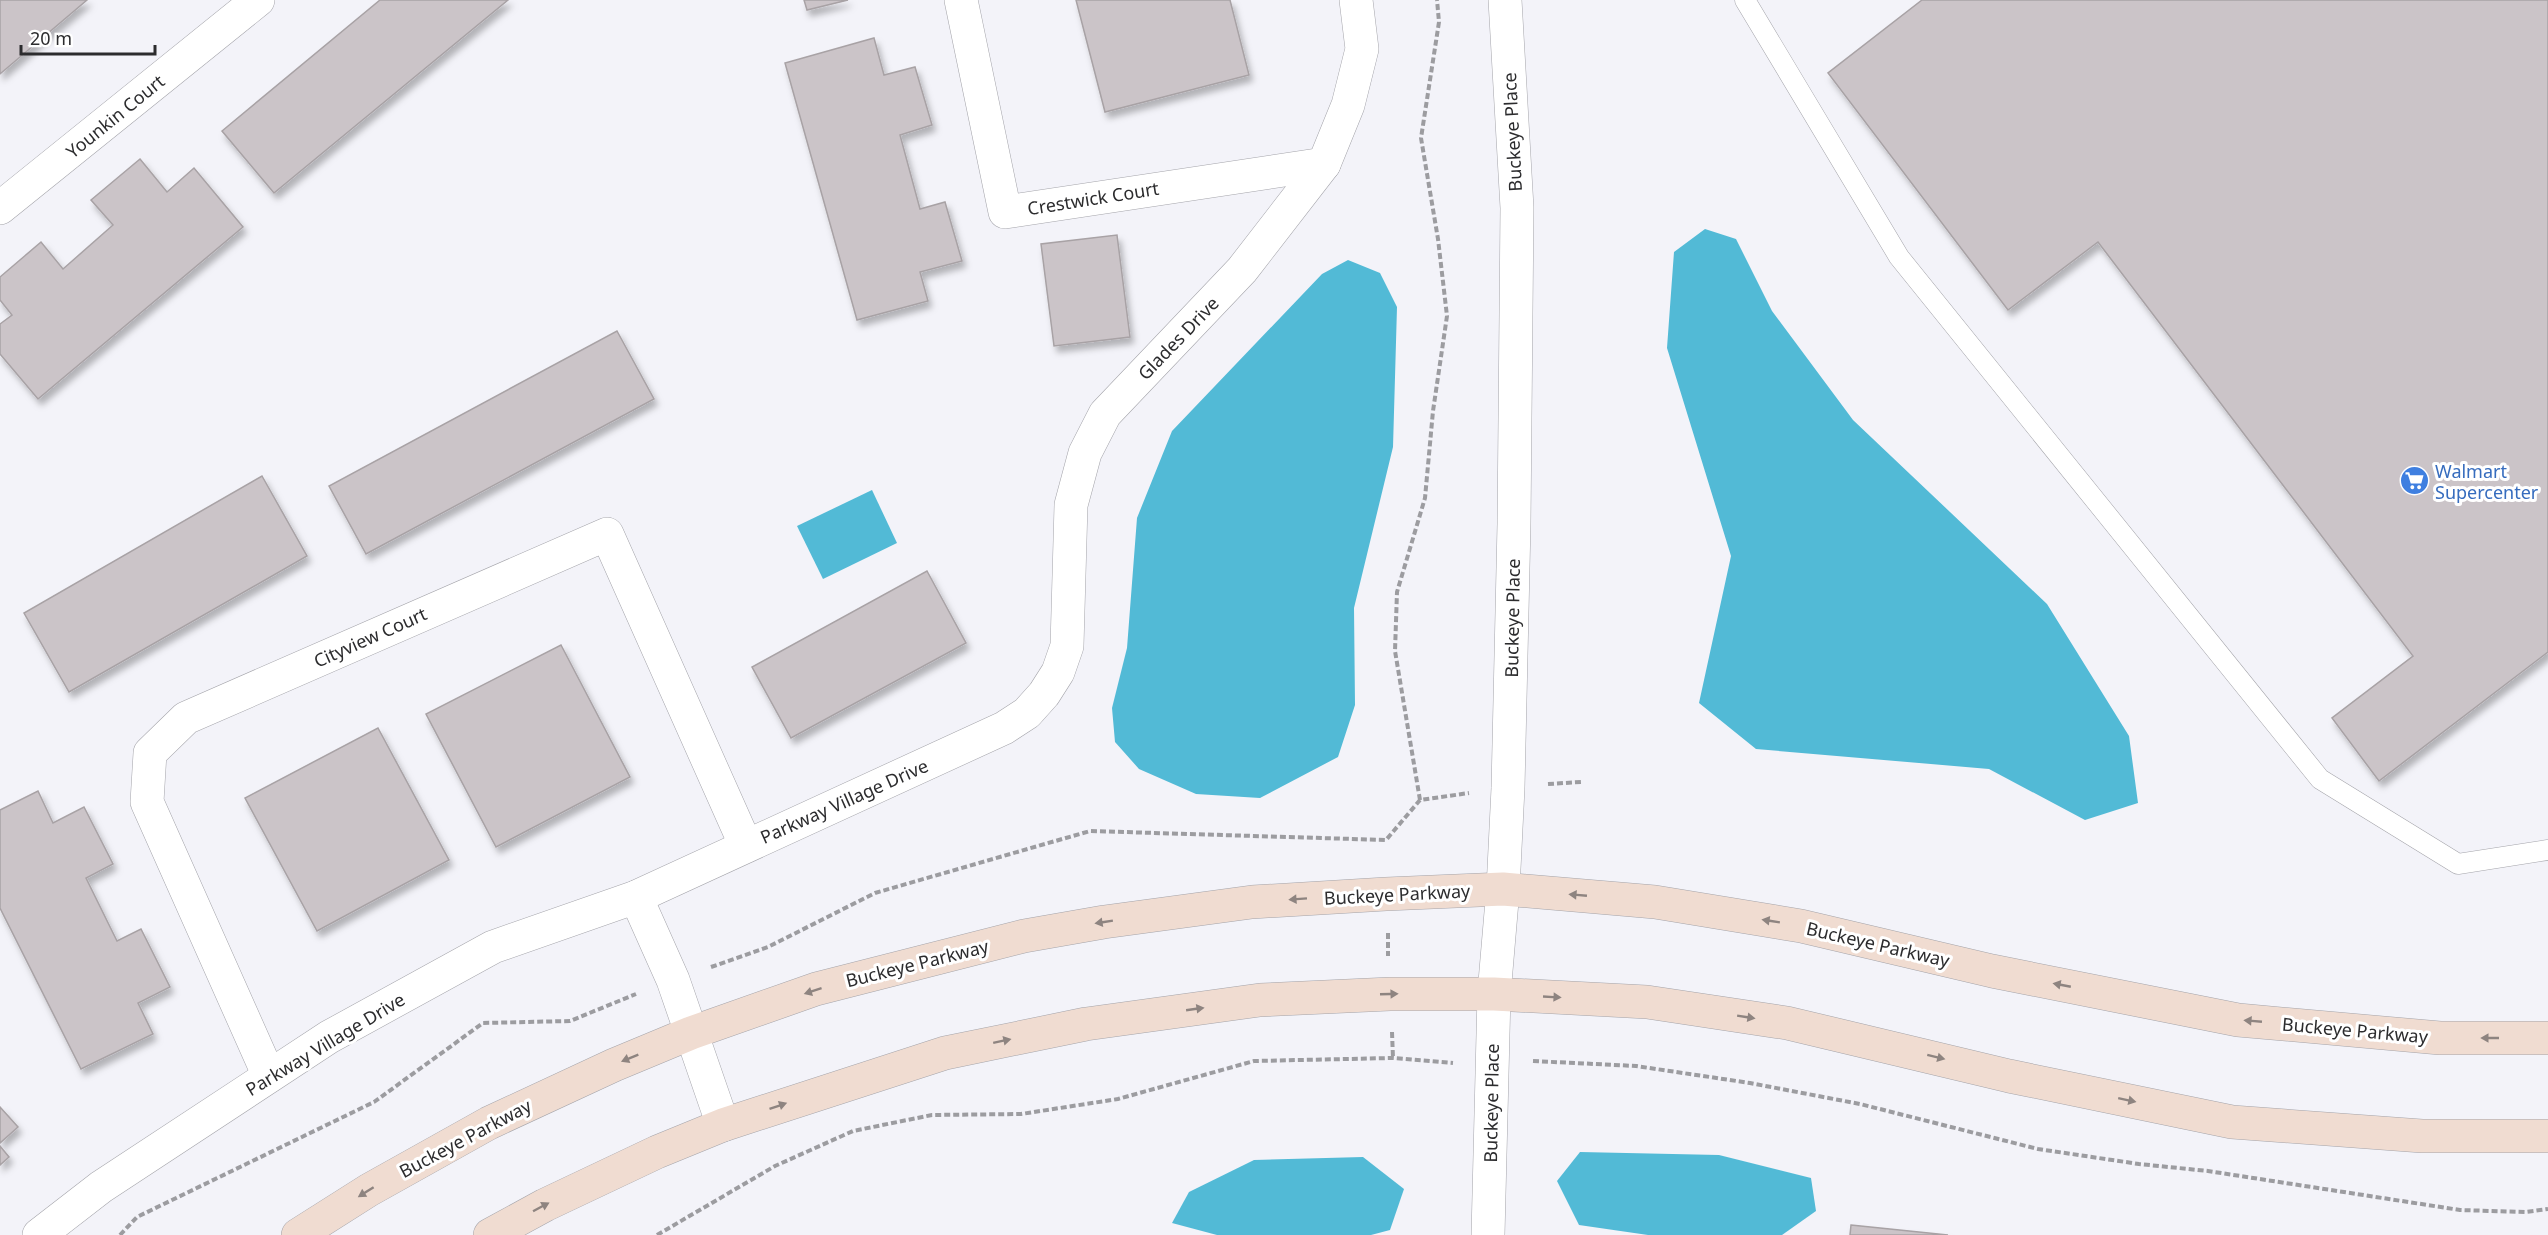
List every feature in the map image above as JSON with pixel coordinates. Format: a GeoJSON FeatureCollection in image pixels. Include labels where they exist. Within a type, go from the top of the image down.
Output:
{"type":"FeatureCollection","features":[{"type":"Feature","properties":{"kind":"street","name":"Younkin Court"},"geometry":{"type":"LineString","coordinates":[[0,208],[258,0]]}},
{"type":"Feature","properties":{"kind":"street","name":"Crestwick Court"},"geometry":{"type":"LineString","coordinates":[[961,0],[1005,212],[1324,164]]}},
{"type":"Feature","properties":{"kind":"street","name":"Glades Drive"},"geometry":{"type":"LineString","coordinates":[[1044,694],[1058,672],[1067,646],[1071,505],[1085,453],[1106,414],[1242,270],[1324,164],[1348,105],[1362,49],[1356,0]]}},
{"type":"Feature","properties":{"kind":"street","name":"Buckeye Place"},"geometry":{"type":"LineString","coordinates":[[1488,1235],[1494,994],[1509,788],[1517,208],[1505,0]]}},
{"type":"Feature","properties":{"kind":"street","name":"Cityview Court"},"geometry":{"type":"LineString","coordinates":[[269,1076],[147,802],[150,753],[186,718],[607,534],[746,846]]}},
{"type":"Feature","properties":{"kind":"street","name":"Parkway Village Drive"},"geometry":{"type":"LineString","coordinates":[[39,1235],[101,1187],[328,1037],[493,947],[636,897],[1004,728],[1027,713],[1044,694]]}},
{"type":"Feature","properties":{"kind":"street","name":"Buckeye Parkway"},"geometry":{"type":"LineString","coordinates":[[298,1235],[369,1190],[489,1123],[614,1065],[691,1034],[816,989],[1024,936],[1104,922],[1252,902],[1503,890],[1655,902],[1802,926],[1992,971],[2238,1020],[2440,1038],[2548,1038]]}},
{"type":"Feature","properties":{"kind":"street"},"geometry":{"type":"LineString","coordinates":[[636,897],[673,980],[723,1125]]}},
{"type":"Feature","properties":{"kind":"street"},"geometry":{"type":"LineString","coordinates":[[490,1235],[545,1205],[657,1152],[723,1125],[945,1053],[1086,1024],[1260,1000],[1390,994],[1494,994],[1647,1002],[1787,1023],[2009,1076],[2232,1122],[2422,1136],[2548,1136]]}},
{"type":"Feature","properties":{"kind":"lane"},"geometry":{"type":"LineString","coordinates":[[1745,0],[1899,257],[2320,779],[2458,864],[2548,850]]}},
{"type":"Feature","properties":{"kind":"path"},"geometry":{"type":"LineString","coordinates":[[1420,800],[1395,651],[1397,592],[1425,498],[1433,411],[1447,316],[1438,239],[1421,138],[1439,22],[1437,0]]}},
{"type":"Feature","properties":{"kind":"path"},"geometry":{"type":"LineString","coordinates":[[1386,840],[1393,1058]]}},
{"type":"Feature","properties":{"kind":"path"},"geometry":{"type":"LineString","coordinates":[[657,1235],[775,1166],[853,1131],[932,1115],[1021,1114],[1118,1099],[1254,1061],[1393,1058],[1437,1063],[1547,1061],[1636,1066],[1750,1083],[1860,1104],[2038,1149],[2208,1171],[2460,1210],[2525,1212],[2548,1209]]}},
{"type":"Feature","properties":{"kind":"water"},"geometry":{"type":"Polygon","coordinates":[[[1705,229],[1736,239],[1772,311],[1853,420],[2047,604],[2129,736],[2138,803],[2085,820],[1989,769],[1756,749],[1699,703],[1731,556],[1667,348],[1674,252],[1705,229]]]}},
{"type":"Feature","properties":{"kind":"water"},"geometry":{"type":"Polygon","coordinates":[[[1348,260],[1380,273],[1397,307],[1393,447],[1354,608],[1355,705],[1338,757],[1260,798],[1196,794],[1139,769],[1115,742],[1112,708],[1127,648],[1137,518],[1172,431],[1322,274],[1348,260]]]}},
{"type":"Feature","properties":{"kind":"water"},"geometry":{"type":"Polygon","coordinates":[[[872,490],[897,543],[823,579],[797,526],[872,490]]]}},
{"type":"Feature","properties":{"kind":"water"},"geometry":{"type":"Polygon","coordinates":[[[1580,1152],[1719,1155],[1811,1178],[1816,1211],[1782,1235],[1648,1235],[1579,1225],[1557,1181],[1580,1152]]]}},
{"type":"Feature","properties":{"kind":"water"},"geometry":{"type":"Polygon","coordinates":[[[1363,1157],[1404,1189],[1390,1230],[1371,1235],[1217,1235],[1172,1223],[1189,1192],[1254,1160],[1363,1157]]]}},
{"type":"Feature","properties":{"kind":"building"},"geometry":{"type":"Polygon","coordinates":[[[0,0],[87,0],[0,74],[0,0]]]}},
{"type":"Feature","properties":{"kind":"building"},"geometry":{"type":"Polygon","coordinates":[[[380,0],[508,0],[274,193],[222,131],[380,0]]]}},
{"type":"Feature","properties":{"kind":"building"},"geometry":{"type":"Polygon","coordinates":[[[804,0],[848,0],[807,10],[804,0]]]}},
{"type":"Feature","properties":{"kind":"building"},"geometry":{"type":"Polygon","coordinates":[[[1076,0],[1230,0],[1249,75],[1105,112],[1076,0]]]}},
{"type":"Feature","properties":{"kind":"building","name":"Walmart Supercenter"},"geometry":{"type":"Polygon","coordinates":[[[1922,0],[2548,0],[2548,652],[2379,781],[2332,718],[2413,656],[2098,242],[2008,310],[1828,73],[1922,0]]]}},
{"type":"Feature","properties":{"kind":"building"},"geometry":{"type":"Polygon","coordinates":[[[874,38],[884,75],[915,67],[932,125],[900,135],[920,209],[945,202],[962,261],[920,272],[928,301],[857,320],[785,63],[874,38]]]}},
{"type":"Feature","properties":{"kind":"building"},"geometry":{"type":"Polygon","coordinates":[[[140,159],[167,192],[194,168],[243,227],[38,399],[0,354],[0,324],[12,315],[0,300],[0,277],[41,242],[63,269],[113,225],[91,200],[140,159]]]}},
{"type":"Feature","properties":{"kind":"building"},"geometry":{"type":"Polygon","coordinates":[[[1117,235],[1130,337],[1054,346],[1041,244],[1117,235]]]}},
{"type":"Feature","properties":{"kind":"building"},"geometry":{"type":"Polygon","coordinates":[[[617,331],[654,399],[366,554],[329,486],[617,331]]]}},
{"type":"Feature","properties":{"kind":"building"},"geometry":{"type":"Polygon","coordinates":[[[262,476],[307,556],[69,692],[24,613],[262,476]]]}},
{"type":"Feature","properties":{"kind":"building"},"geometry":{"type":"Polygon","coordinates":[[[927,571],[966,643],[791,738],[752,667],[927,571]]]}},
{"type":"Feature","properties":{"kind":"building"},"geometry":{"type":"Polygon","coordinates":[[[561,645],[630,777],[496,847],[426,714],[561,645]]]}},
{"type":"Feature","properties":{"kind":"building"},"geometry":{"type":"Polygon","coordinates":[[[378,728],[449,860],[317,931],[245,798],[378,728]]]}},
{"type":"Feature","properties":{"kind":"building"},"geometry":{"type":"Polygon","coordinates":[[[38,791],[53,823],[84,807],[113,864],[86,878],[117,941],[141,929],[170,987],[138,1003],[153,1034],[81,1069],[0,908],[0,810],[38,791]]]}},
{"type":"Feature","properties":{"kind":"building"},"geometry":{"type":"Polygon","coordinates":[[[0,1107],[18,1127],[0,1143],[0,1107]]]}},
{"type":"Feature","properties":{"kind":"building"},"geometry":{"type":"Polygon","coordinates":[[[0,1146],[9,1157],[0,1165],[0,1146]]]}},
{"type":"Feature","properties":{"kind":"building"},"geometry":{"type":"Polygon","coordinates":[[[1851,1225],[1948,1235],[1850,1235],[1851,1225]]]}},
{"type":"Feature","properties":{"kind":"place","name":"Walmart Supercenter"},"geometry":{"type":"Point","coordinates":[2414,481]}}]}
